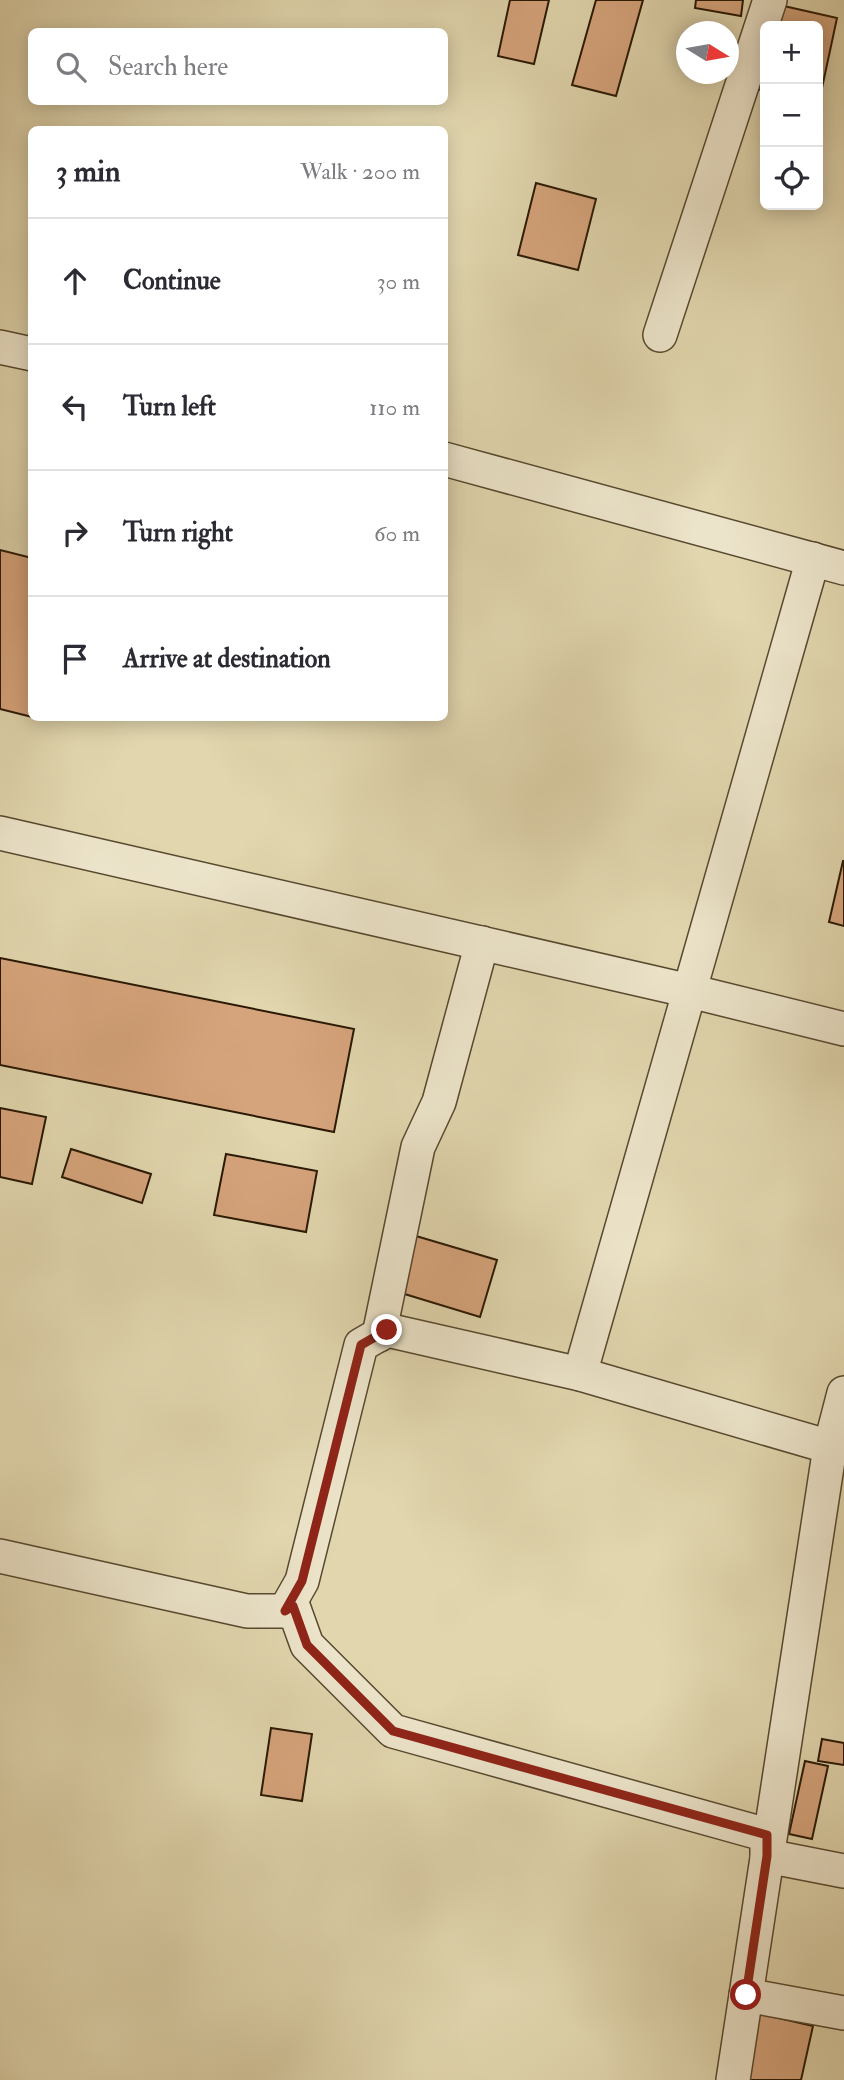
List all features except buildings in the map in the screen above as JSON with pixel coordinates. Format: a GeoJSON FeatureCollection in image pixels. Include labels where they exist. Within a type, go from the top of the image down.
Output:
{"type":"FeatureCollection","features":[{"type":"Feature","properties":{"kind":"street"},"geometry":{"type":"LineString","coordinates":[[660,335],[770,0]]}},
{"type":"Feature","properties":{"kind":"street"},"geometry":{"type":"LineString","coordinates":[[0,347],[28,354]]}},
{"type":"Feature","properties":{"kind":"street"},"geometry":{"type":"LineString","coordinates":[[448,460],[828,564],[690,990],[580,1374]]}},
{"type":"Feature","properties":{"kind":"street"},"geometry":{"type":"LineString","coordinates":[[0,833],[690,990],[844,1029]]}},
{"type":"Feature","properties":{"kind":"street"},"geometry":{"type":"LineString","coordinates":[[379,1335],[418,1147],[439,1102],[482,943]]}},
{"type":"Feature","properties":{"kind":"street"},"geometry":{"type":"LineString","coordinates":[[285,1611],[302,1581],[361,1345],[387,1330],[580,1374],[830,1447]]}},
{"type":"Feature","properties":{"kind":"street"},"geometry":{"type":"LineString","coordinates":[[733,2080],[830,1447],[844,1393]]}},
{"type":"Feature","properties":{"kind":"street"},"geometry":{"type":"LineString","coordinates":[[0,1556],[247,1611],[285,1611],[293,1606],[307,1645],[393,1731],[767,1835],[767,1856]]}},
{"type":"Feature","properties":{"kind":"street"},"geometry":{"type":"LineString","coordinates":[[767,1856],[844,1871]]}},
{"type":"Feature","properties":{"kind":"street"},"geometry":{"type":"LineString","coordinates":[[746,1995],[844,2013]]}},
{"type":"Feature","properties":{"kind":"route"},"geometry":{"type":"LineString","coordinates":[[387,1330],[361,1345],[302,1581],[285,1611],[293,1606],[307,1645],[393,1731],[767,1835],[767,1856],[746,1995]]}}]}
